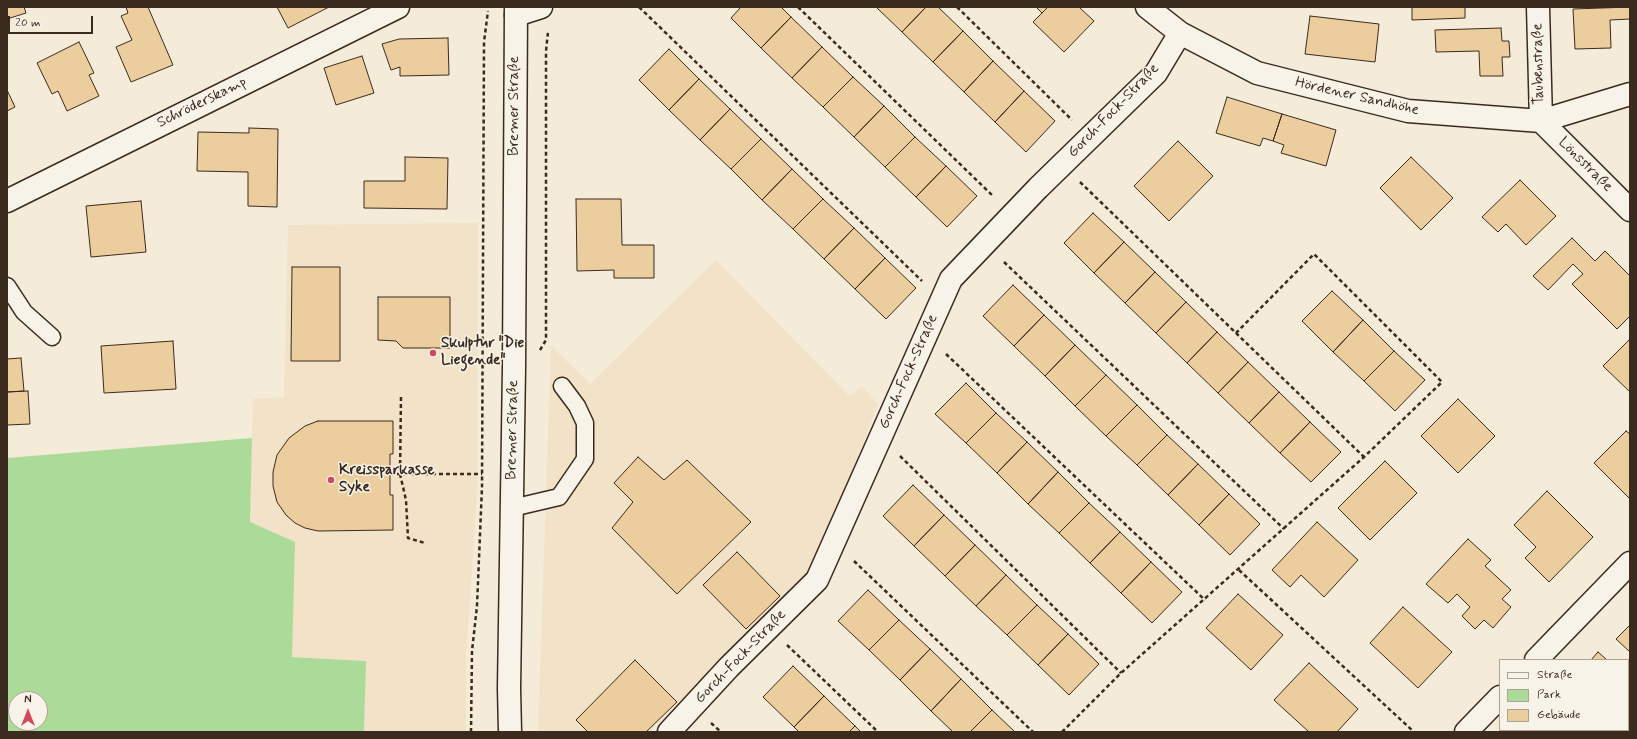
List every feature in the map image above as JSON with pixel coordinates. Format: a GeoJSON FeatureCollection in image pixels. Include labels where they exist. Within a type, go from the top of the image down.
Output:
{"type":"FeatureCollection","features":[{"type":"Feature","properties":{"kind":"street","name":"Schröderskamp"},"geometry":{"type":"LineString","coordinates":[[7,201],[398,7]]}},
{"type":"Feature","properties":{"kind":"street"},"geometry":{"type":"LineString","coordinates":[[516,11],[541,7]]}},
{"type":"Feature","properties":{"kind":"street","name":"Hördener Sandhöhe"},"geometry":{"type":"LineString","coordinates":[[1147,7],[1180,32],[1258,73],[1408,111],[1541,121],[1630,94]]}},
{"type":"Feature","properties":{"kind":"street","name":"Taubenstraße"},"geometry":{"type":"LineString","coordinates":[[1538,7],[1541,121]]}},
{"type":"Feature","properties":{"kind":"street","name":"Bremer Straße"},"geometry":{"type":"LineString","coordinates":[[510,732],[509,688],[514,368],[516,11]]}},
{"type":"Feature","properties":{"kind":"street","name":"Gorch-Fock-Straße"},"geometry":{"type":"LineString","coordinates":[[669,732],[729,667],[817,580],[950,279],[1062,164],[1156,72],[1180,32]]}},
{"type":"Feature","properties":{"kind":"street","name":"Lönsstraße"},"geometry":{"type":"LineString","coordinates":[[1541,121],[1630,210]]}},
{"type":"Feature","properties":{"kind":"street"},"geometry":{"type":"LineString","coordinates":[[1537,659],[1630,562]]}},
{"type":"Feature","properties":{"kind":"street"},"geometry":{"type":"LineString","coordinates":[[1466,732],[1499,698]]}},
{"type":"Feature","properties":{"kind":"lane"},"geometry":{"type":"LineString","coordinates":[[7,286],[24,312],[52,337]]}},
{"type":"Feature","properties":{"kind":"lane"},"geometry":{"type":"LineString","coordinates":[[512,508],[559,497],[585,459],[585,423],[577,406],[562,386]]}},
{"type":"Feature","properties":{"kind":"path"},"geometry":{"type":"LineString","coordinates":[[471,732],[472,651],[477,606],[482,474],[484,42],[489,7]]}},
{"type":"Feature","properties":{"kind":"path"},"geometry":{"type":"LineString","coordinates":[[639,7],[942,299]]}},
{"type":"Feature","properties":{"kind":"path"},"geometry":{"type":"LineString","coordinates":[[798,7],[1012,215]]}},
{"type":"Feature","properties":{"kind":"path"},"geometry":{"type":"LineString","coordinates":[[957,7],[1090,137]]}},
{"type":"Feature","properties":{"kind":"path"},"geometry":{"type":"LineString","coordinates":[[514,368],[538,353],[546,340],[546,51],[549,29]]}},
{"type":"Feature","properties":{"kind":"path"},"geometry":{"type":"LineString","coordinates":[[1062,164],[1364,457]]}},
{"type":"Feature","properties":{"kind":"path"},"geometry":{"type":"LineString","coordinates":[[985,243],[1284,529]]}},
{"type":"Feature","properties":{"kind":"path"},"geometry":{"type":"LineString","coordinates":[[1062,732],[1121,673],[1239,570],[1364,457],[1442,382],[1314,254],[1236,333]]}},
{"type":"Feature","properties":{"kind":"path"},"geometry":{"type":"LineString","coordinates":[[924,339],[948,355],[1205,600]]}},
{"type":"Feature","properties":{"kind":"path"},"geometry":{"type":"LineString","coordinates":[[401,397],[400,474],[406,500],[408,538],[425,543]]}},
{"type":"Feature","properties":{"kind":"path"},"geometry":{"type":"LineString","coordinates":[[878,441],[904,459],[1121,673]]}},
{"type":"Feature","properties":{"kind":"path"},"geometry":{"type":"LineString","coordinates":[[390,474],[482,474]]}},
{"type":"Feature","properties":{"kind":"path"},"geometry":{"type":"LineString","coordinates":[[832,545],[860,565],[1033,732]]}},
{"type":"Feature","properties":{"kind":"path"},"geometry":{"type":"LineString","coordinates":[[1239,570],[1414,732]]}},
{"type":"Feature","properties":{"kind":"path"},"geometry":{"type":"LineString","coordinates":[[769,628],[878,732]]}},
{"type":"Feature","properties":{"kind":"shaded area"},"geometry":{"type":"Polygon","coordinates":[[[478,223],[477,492],[466,659],[466,732],[364,732],[366,661],[292,657],[250,522],[253,399],[284,397],[288,225],[478,223]]]}},
{"type":"Feature","properties":{"kind":"shaded area"},"geometry":{"type":"Polygon","coordinates":[[[716,260],[849,396],[862,386],[878,404],[847,484],[810,571],[649,732],[538,732],[551,346],[590,384],[716,260]]]}},
{"type":"Feature","properties":{"kind":"green space"},"geometry":{"type":"Polygon","coordinates":[[[252,438],[250,522],[295,542],[292,657],[366,661],[364,732],[7,732],[7,458],[252,438]]]}},
{"type":"Feature","properties":{"kind":"building"},"geometry":{"type":"Polygon","coordinates":[[[7,7],[24,7],[26,13],[7,19],[7,7]]]}},
{"type":"Feature","properties":{"kind":"building"},"geometry":{"type":"Polygon","coordinates":[[[126,7],[148,7],[173,65],[131,82],[116,47],[132,40],[121,16],[128,13],[126,7]]]}},
{"type":"Feature","properties":{"kind":"building"},"geometry":{"type":"Polygon","coordinates":[[[277,7],[329,7],[288,28],[277,7]]]}},
{"type":"Feature","properties":{"kind":"building"},"geometry":{"type":"Polygon","coordinates":[[[741,7],[781,7],[791,17],[761,48],[731,18],[741,7]]]}},
{"type":"Feature","properties":{"kind":"building"},"geometry":{"type":"Polygon","coordinates":[[[876,7],[926,7],[902,32],[876,7]]]}},
{"type":"Feature","properties":{"kind":"building"},"geometry":{"type":"Polygon","coordinates":[[[926,7],[938,7],[963,31],[933,62],[902,32],[926,7]]]}},
{"type":"Feature","properties":{"kind":"building"},"geometry":{"type":"Polygon","coordinates":[[[1036,7],[1048,7],[1042,13],[1036,7]]]}},
{"type":"Feature","properties":{"kind":"building"},"geometry":{"type":"Polygon","coordinates":[[[1048,7],[1079,7],[1094,21],[1064,52],[1033,22],[1048,7]]]}},
{"type":"Feature","properties":{"kind":"building"},"geometry":{"type":"Polygon","coordinates":[[[1412,7],[1465,7],[1465,18],[1412,20],[1412,7]]]}},
{"type":"Feature","properties":{"kind":"building"},"geometry":{"type":"Polygon","coordinates":[[[1630,7],[1630,19],[1610,20],[1611,48],[1575,49],[1573,9],[1630,7]]]}},
{"type":"Feature","properties":{"kind":"building"},"geometry":{"type":"Polygon","coordinates":[[[1310,16],[1379,24],[1375,62],[1305,54],[1310,16]]]}},
{"type":"Feature","properties":{"kind":"building"},"geometry":{"type":"Polygon","coordinates":[[[791,17],[822,47],[792,78],[761,48],[791,17]]]}},
{"type":"Feature","properties":{"kind":"building"},"geometry":{"type":"Polygon","coordinates":[[[1501,28],[1502,41],[1509,41],[1510,57],[1502,57],[1503,76],[1480,76],[1479,51],[1436,52],[1435,30],[1501,28]]]}},
{"type":"Feature","properties":{"kind":"building"},"geometry":{"type":"Polygon","coordinates":[[[963,31],[993,61],[964,92],[933,62],[963,31]]]}},
{"type":"Feature","properties":{"kind":"building"},"geometry":{"type":"Polygon","coordinates":[[[448,38],[449,75],[400,76],[400,67],[391,70],[382,44],[399,39],[448,38]]]}},
{"type":"Feature","properties":{"kind":"building"},"geometry":{"type":"Polygon","coordinates":[[[79,42],[94,73],[89,75],[99,96],[67,111],[58,91],[52,94],[37,63],[79,42]]]}},
{"type":"Feature","properties":{"kind":"building"},"geometry":{"type":"Polygon","coordinates":[[[822,47],[853,77],[823,107],[792,78],[822,47]]]}},
{"type":"Feature","properties":{"kind":"building"},"geometry":{"type":"Polygon","coordinates":[[[669,49],[699,79],[669,110],[639,80],[669,49]]]}},
{"type":"Feature","properties":{"kind":"building"},"geometry":{"type":"Polygon","coordinates":[[[362,56],[374,93],[336,105],[324,68],[362,56]]]}},
{"type":"Feature","properties":{"kind":"building"},"geometry":{"type":"Polygon","coordinates":[[[993,61],[1024,91],[995,122],[964,92],[993,61]]]}},
{"type":"Feature","properties":{"kind":"building"},"geometry":{"type":"Polygon","coordinates":[[[853,77],[884,106],[854,137],[823,107],[853,77]]]}},
{"type":"Feature","properties":{"kind":"building"},"geometry":{"type":"Polygon","coordinates":[[[699,79],[730,109],[700,140],[669,110],[699,79]]]}},
{"type":"Feature","properties":{"kind":"building"},"geometry":{"type":"Polygon","coordinates":[[[7,90],[15,107],[7,111],[7,90]]]}},
{"type":"Feature","properties":{"kind":"building"},"geometry":{"type":"Polygon","coordinates":[[[1024,91],[1055,121],[1026,152],[995,122],[1024,91]]]}},
{"type":"Feature","properties":{"kind":"building"},"geometry":{"type":"Polygon","coordinates":[[[1227,97],[1282,114],[1273,141],[1263,138],[1260,146],[1216,133],[1227,97]]]}},
{"type":"Feature","properties":{"kind":"building"},"geometry":{"type":"Polygon","coordinates":[[[884,106],[915,137],[885,167],[854,137],[884,106]]]}},
{"type":"Feature","properties":{"kind":"building"},"geometry":{"type":"Polygon","coordinates":[[[730,109],[761,139],[731,169],[700,140],[730,109]]]}},
{"type":"Feature","properties":{"kind":"building"},"geometry":{"type":"Polygon","coordinates":[[[1282,114],[1336,130],[1326,166],[1281,153],[1284,145],[1273,141],[1282,114]]]}},
{"type":"Feature","properties":{"kind":"building"},"geometry":{"type":"Polygon","coordinates":[[[249,128],[278,129],[277,207],[248,206],[248,172],[197,171],[198,132],[249,133],[249,128]]]}},
{"type":"Feature","properties":{"kind":"building"},"geometry":{"type":"Polygon","coordinates":[[[915,137],[946,166],[916,197],[885,167],[915,137]]]}},
{"type":"Feature","properties":{"kind":"building"},"geometry":{"type":"Polygon","coordinates":[[[761,139],[792,169],[762,200],[731,169],[761,139]]]}},
{"type":"Feature","properties":{"kind":"building"},"geometry":{"type":"Polygon","coordinates":[[[1178,141],[1213,176],[1169,221],[1134,186],[1178,141]]]}},
{"type":"Feature","properties":{"kind":"building"},"geometry":{"type":"Polygon","coordinates":[[[405,157],[448,158],[447,209],[364,208],[364,181],[405,181],[405,157]]]}},
{"type":"Feature","properties":{"kind":"building"},"geometry":{"type":"Polygon","coordinates":[[[1411,157],[1453,198],[1421,230],[1380,188],[1411,157]]]}},
{"type":"Feature","properties":{"kind":"building"},"geometry":{"type":"Polygon","coordinates":[[[946,166],[977,196],[947,227],[916,197],[946,166]]]}},
{"type":"Feature","properties":{"kind":"building"},"geometry":{"type":"Polygon","coordinates":[[[792,169],[823,199],[793,229],[762,200],[792,169]]]}},
{"type":"Feature","properties":{"kind":"building"},"geometry":{"type":"Polygon","coordinates":[[[1520,180],[1556,216],[1526,245],[1506,224],[1498,232],[1482,217],[1520,180]]]}},
{"type":"Feature","properties":{"kind":"building"},"geometry":{"type":"Polygon","coordinates":[[[576,199],[621,199],[622,245],[654,245],[654,278],[614,278],[614,270],[577,271],[576,199]]]}},
{"type":"Feature","properties":{"kind":"building"},"geometry":{"type":"Polygon","coordinates":[[[823,199],[854,228],[824,259],[793,229],[823,199]]]}},
{"type":"Feature","properties":{"kind":"building"},"geometry":{"type":"Polygon","coordinates":[[[141,201],[146,252],[91,257],[86,206],[141,201]]]}},
{"type":"Feature","properties":{"kind":"building"},"geometry":{"type":"Polygon","coordinates":[[[1093,213],[1124,242],[1094,273],[1064,243],[1093,213]]]}},
{"type":"Feature","properties":{"kind":"building"},"geometry":{"type":"Polygon","coordinates":[[[854,228],[885,258],[855,289],[824,259],[854,228]]]}},
{"type":"Feature","properties":{"kind":"building"},"geometry":{"type":"Polygon","coordinates":[[[1572,238],[1595,261],[1605,251],[1630,276],[1630,316],[1617,329],[1572,284],[1583,274],[1573,264],[1548,290],[1533,276],[1572,238]]]}},
{"type":"Feature","properties":{"kind":"building"},"geometry":{"type":"Polygon","coordinates":[[[1124,242],[1155,272],[1125,303],[1094,273],[1124,242]]]}},
{"type":"Feature","properties":{"kind":"building"},"geometry":{"type":"Polygon","coordinates":[[[885,258],[916,288],[886,319],[855,289],[885,258]]]}},
{"type":"Feature","properties":{"kind":"building"},"geometry":{"type":"Polygon","coordinates":[[[292,267],[340,267],[340,361],[291,361],[292,267]]]}},
{"type":"Feature","properties":{"kind":"building"},"geometry":{"type":"Polygon","coordinates":[[[1155,272],[1186,302],[1156,333],[1125,303],[1155,272]]]}},
{"type":"Feature","properties":{"kind":"building"},"geometry":{"type":"Polygon","coordinates":[[[1013,285],[1044,315],[1014,346],[983,316],[1013,285]]]}},
{"type":"Feature","properties":{"kind":"building"},"geometry":{"type":"Polygon","coordinates":[[[1332,291],[1363,320],[1333,352],[1302,321],[1332,291]]]}},
{"type":"Feature","properties":{"kind":"building"},"geometry":{"type":"Polygon","coordinates":[[[378,297],[450,297],[450,348],[403,348],[396,341],[378,340],[378,297]]]}},
{"type":"Feature","properties":{"kind":"building"},"geometry":{"type":"Polygon","coordinates":[[[1186,302],[1217,332],[1187,363],[1156,333],[1186,302]]]}},
{"type":"Feature","properties":{"kind":"building"},"geometry":{"type":"Polygon","coordinates":[[[1044,315],[1075,345],[1045,376],[1014,346],[1044,315]]]}},
{"type":"Feature","properties":{"kind":"building"},"geometry":{"type":"Polygon","coordinates":[[[1363,320],[1394,351],[1364,381],[1333,352],[1363,320]]]}},
{"type":"Feature","properties":{"kind":"building"},"geometry":{"type":"Polygon","coordinates":[[[1217,332],[1248,362],[1218,393],[1187,363],[1217,332]]]}},
{"type":"Feature","properties":{"kind":"building"},"geometry":{"type":"Polygon","coordinates":[[[1630,339],[1630,392],[1603,366],[1630,339]]]}},
{"type":"Feature","properties":{"kind":"building"},"geometry":{"type":"Polygon","coordinates":[[[173,341],[176,389],[104,393],[101,346],[173,341]]]}},
{"type":"Feature","properties":{"kind":"building"},"geometry":{"type":"Polygon","coordinates":[[[1075,345],[1106,375],[1075,406],[1045,376],[1075,345]]]}},
{"type":"Feature","properties":{"kind":"building"},"geometry":{"type":"Polygon","coordinates":[[[1394,351],[1425,380],[1395,411],[1364,381],[1394,351]]]}},
{"type":"Feature","properties":{"kind":"building"},"geometry":{"type":"Polygon","coordinates":[[[21,358],[24,391],[7,392],[7,359],[21,358]]]}},
{"type":"Feature","properties":{"kind":"building"},"geometry":{"type":"Polygon","coordinates":[[[1248,362],[1279,392],[1249,423],[1218,393],[1248,362]]]}},
{"type":"Feature","properties":{"kind":"building"},"geometry":{"type":"Polygon","coordinates":[[[1106,375],[1137,405],[1106,436],[1075,406],[1106,375]]]}},
{"type":"Feature","properties":{"kind":"building"},"geometry":{"type":"Polygon","coordinates":[[[966,383],[996,413],[966,443],[935,414],[966,383]]]}},
{"type":"Feature","properties":{"kind":"building"},"geometry":{"type":"Polygon","coordinates":[[[28,391],[30,424],[7,425],[7,392],[28,391]]]}},
{"type":"Feature","properties":{"kind":"building"},"geometry":{"type":"Polygon","coordinates":[[[1279,392],[1310,422],[1280,453],[1249,423],[1279,392]]]}},
{"type":"Feature","properties":{"kind":"building"},"geometry":{"type":"Polygon","coordinates":[[[1458,399],[1495,436],[1458,473],[1421,436],[1458,399]]]}},
{"type":"Feature","properties":{"kind":"building"},"geometry":{"type":"Polygon","coordinates":[[[1137,405],[1167,435],[1137,465],[1106,436],[1137,405]]]}},
{"type":"Feature","properties":{"kind":"building"},"geometry":{"type":"Polygon","coordinates":[[[996,413],[1027,442],[997,473],[966,443],[996,413]]]}},
{"type":"Feature","properties":{"kind":"building","name":"Kreissparkasse Syke"},"geometry":{"type":"Polygon","coordinates":[[[318,421],[393,421],[393,454],[390,454],[390,495],[393,495],[393,530],[318,531],[305,528],[295,523],[286,515],[277,502],[273,486],[273,472],[277,455],[289,438],[305,426],[318,421]]]}},
{"type":"Feature","properties":{"kind":"building"},"geometry":{"type":"Polygon","coordinates":[[[1310,422],[1341,452],[1311,482],[1280,453],[1310,422]]]}},
{"type":"Feature","properties":{"kind":"building"},"geometry":{"type":"Polygon","coordinates":[[[1626,431],[1630,434],[1630,499],[1594,463],[1626,431]]]}},
{"type":"Feature","properties":{"kind":"building"},"geometry":{"type":"Polygon","coordinates":[[[1167,435],[1198,464],[1168,495],[1137,465],[1167,435]]]}},
{"type":"Feature","properties":{"kind":"building"},"geometry":{"type":"Polygon","coordinates":[[[1027,442],[1058,472],[1028,504],[997,473],[1027,442]]]}},
{"type":"Feature","properties":{"kind":"building"},"geometry":{"type":"Polygon","coordinates":[[[638,457],[664,480],[687,460],[751,522],[677,594],[612,528],[633,502],[614,483],[638,457]]]}},
{"type":"Feature","properties":{"kind":"building"},"geometry":{"type":"Polygon","coordinates":[[[1385,461],[1417,493],[1370,540],[1338,508],[1385,461]]]}},
{"type":"Feature","properties":{"kind":"building"},"geometry":{"type":"Polygon","coordinates":[[[1198,464],[1229,494],[1199,525],[1168,495],[1198,464]]]}},
{"type":"Feature","properties":{"kind":"building"},"geometry":{"type":"Polygon","coordinates":[[[1058,472],[1089,503],[1059,533],[1028,504],[1058,472]]]}},
{"type":"Feature","properties":{"kind":"building"},"geometry":{"type":"Polygon","coordinates":[[[913,485],[944,515],[914,546],[883,516],[913,485]]]}},
{"type":"Feature","properties":{"kind":"building"},"geometry":{"type":"Polygon","coordinates":[[[1547,491],[1593,537],[1549,582],[1525,558],[1536,547],[1514,525],[1547,491]]]}},
{"type":"Feature","properties":{"kind":"building"},"geometry":{"type":"Polygon","coordinates":[[[1229,494],[1260,524],[1230,555],[1199,525],[1229,494]]]}},
{"type":"Feature","properties":{"kind":"building"},"geometry":{"type":"Polygon","coordinates":[[[1089,503],[1120,532],[1090,563],[1059,533],[1089,503]]]}},
{"type":"Feature","properties":{"kind":"building"},"geometry":{"type":"Polygon","coordinates":[[[944,515],[975,545],[945,576],[914,546],[944,515]]]}},
{"type":"Feature","properties":{"kind":"building"},"geometry":{"type":"Polygon","coordinates":[[[1317,522],[1358,560],[1324,597],[1301,575],[1290,587],[1272,570],[1317,522]]]}},
{"type":"Feature","properties":{"kind":"building"},"geometry":{"type":"Polygon","coordinates":[[[1120,532],[1151,562],[1121,593],[1090,563],[1120,532]]]}},
{"type":"Feature","properties":{"kind":"building"},"geometry":{"type":"Polygon","coordinates":[[[1468,539],[1491,560],[1485,566],[1511,590],[1502,599],[1511,607],[1493,628],[1484,620],[1475,629],[1462,616],[1470,607],[1457,594],[1448,603],[1426,584],[1468,539]]]}},
{"type":"Feature","properties":{"kind":"building"},"geometry":{"type":"Polygon","coordinates":[[[975,545],[1006,575],[976,606],[945,576],[975,545]]]}},
{"type":"Feature","properties":{"kind":"building"},"geometry":{"type":"Polygon","coordinates":[[[737,552],[780,596],[746,629],[703,585],[737,552]]]}},
{"type":"Feature","properties":{"kind":"building"},"geometry":{"type":"Polygon","coordinates":[[[1151,562],[1182,592],[1152,623],[1121,593],[1151,562]]]}},
{"type":"Feature","properties":{"kind":"building"},"geometry":{"type":"Polygon","coordinates":[[[1006,575],[1037,605],[1007,635],[976,606],[1006,575]]]}},
{"type":"Feature","properties":{"kind":"building"},"geometry":{"type":"Polygon","coordinates":[[[868,590],[899,620],[869,650],[838,621],[868,590]]]}},
{"type":"Feature","properties":{"kind":"building"},"geometry":{"type":"Polygon","coordinates":[[[1238,594],[1283,635],[1251,670],[1206,628],[1238,594]]]}},
{"type":"Feature","properties":{"kind":"building"},"geometry":{"type":"Polygon","coordinates":[[[1037,605],[1068,634],[1038,665],[1007,635],[1037,605]]]}},
{"type":"Feature","properties":{"kind":"building"},"geometry":{"type":"Polygon","coordinates":[[[1403,607],[1452,652],[1418,688],[1370,643],[1403,607]]]}},
{"type":"Feature","properties":{"kind":"building"},"geometry":{"type":"Polygon","coordinates":[[[899,620],[930,649],[900,680],[869,650],[899,620]]]}},
{"type":"Feature","properties":{"kind":"building"},"geometry":{"type":"Polygon","coordinates":[[[1630,625],[1630,652],[1616,639],[1630,625]]]}},
{"type":"Feature","properties":{"kind":"building"},"geometry":{"type":"Polygon","coordinates":[[[1068,634],[1099,664],[1069,695],[1038,665],[1068,634]]]}},
{"type":"Feature","properties":{"kind":"building"},"geometry":{"type":"Polygon","coordinates":[[[930,649],[961,679],[931,711],[900,680],[930,649]]]}},
{"type":"Feature","properties":{"kind":"building"},"geometry":{"type":"Polygon","coordinates":[[[1598,652],[1606,659],[1592,659],[1598,652]]]}},
{"type":"Feature","properties":{"kind":"building"},"geometry":{"type":"Polygon","coordinates":[[[635,660],[677,702],[646,732],[588,732],[576,720],[635,660]]]}},
{"type":"Feature","properties":{"kind":"building"},"geometry":{"type":"Polygon","coordinates":[[[1309,663],[1358,709],[1337,732],[1309,732],[1274,700],[1309,663]]]}},
{"type":"Feature","properties":{"kind":"building"},"geometry":{"type":"Polygon","coordinates":[[[793,666],[824,696],[794,727],[763,697],[793,666]]]}},
{"type":"Feature","properties":{"kind":"building"},"geometry":{"type":"Polygon","coordinates":[[[961,679],[992,710],[970,732],[953,732],[931,711],[961,679]]]}},
{"type":"Feature","properties":{"kind":"building"},"geometry":{"type":"Polygon","coordinates":[[[1629,679],[1630,680],[1630,728],[1629,727],[1629,679]]]}},
{"type":"Feature","properties":{"kind":"building"},"geometry":{"type":"Polygon","coordinates":[[[824,696],[855,726],[849,732],[799,732],[794,727],[824,696]]]}},
{"type":"Feature","properties":{"kind":"building"},"geometry":{"type":"Polygon","coordinates":[[[992,710],[1015,732],[970,732],[992,710]]]}},
{"type":"Feature","properties":{"kind":"building"},"geometry":{"type":"Polygon","coordinates":[[[855,726],[861,732],[849,732],[855,726]]]}},
{"type":"Feature","properties":{"kind":"building"},"geometry":{"type":"Polygon","coordinates":[[[1583,731],[1609,731],[1608,732],[1583,731]]]}},
{"type":"Feature","properties":{"kind":"place","name":"Skulptur \"Die Liegende\""},"geometry":{"type":"Point","coordinates":[433,353]}},
{"type":"Feature","properties":{"kind":"place","name":"Kreissparkasse Syke"},"geometry":{"type":"Point","coordinates":[331,480]}}]}
